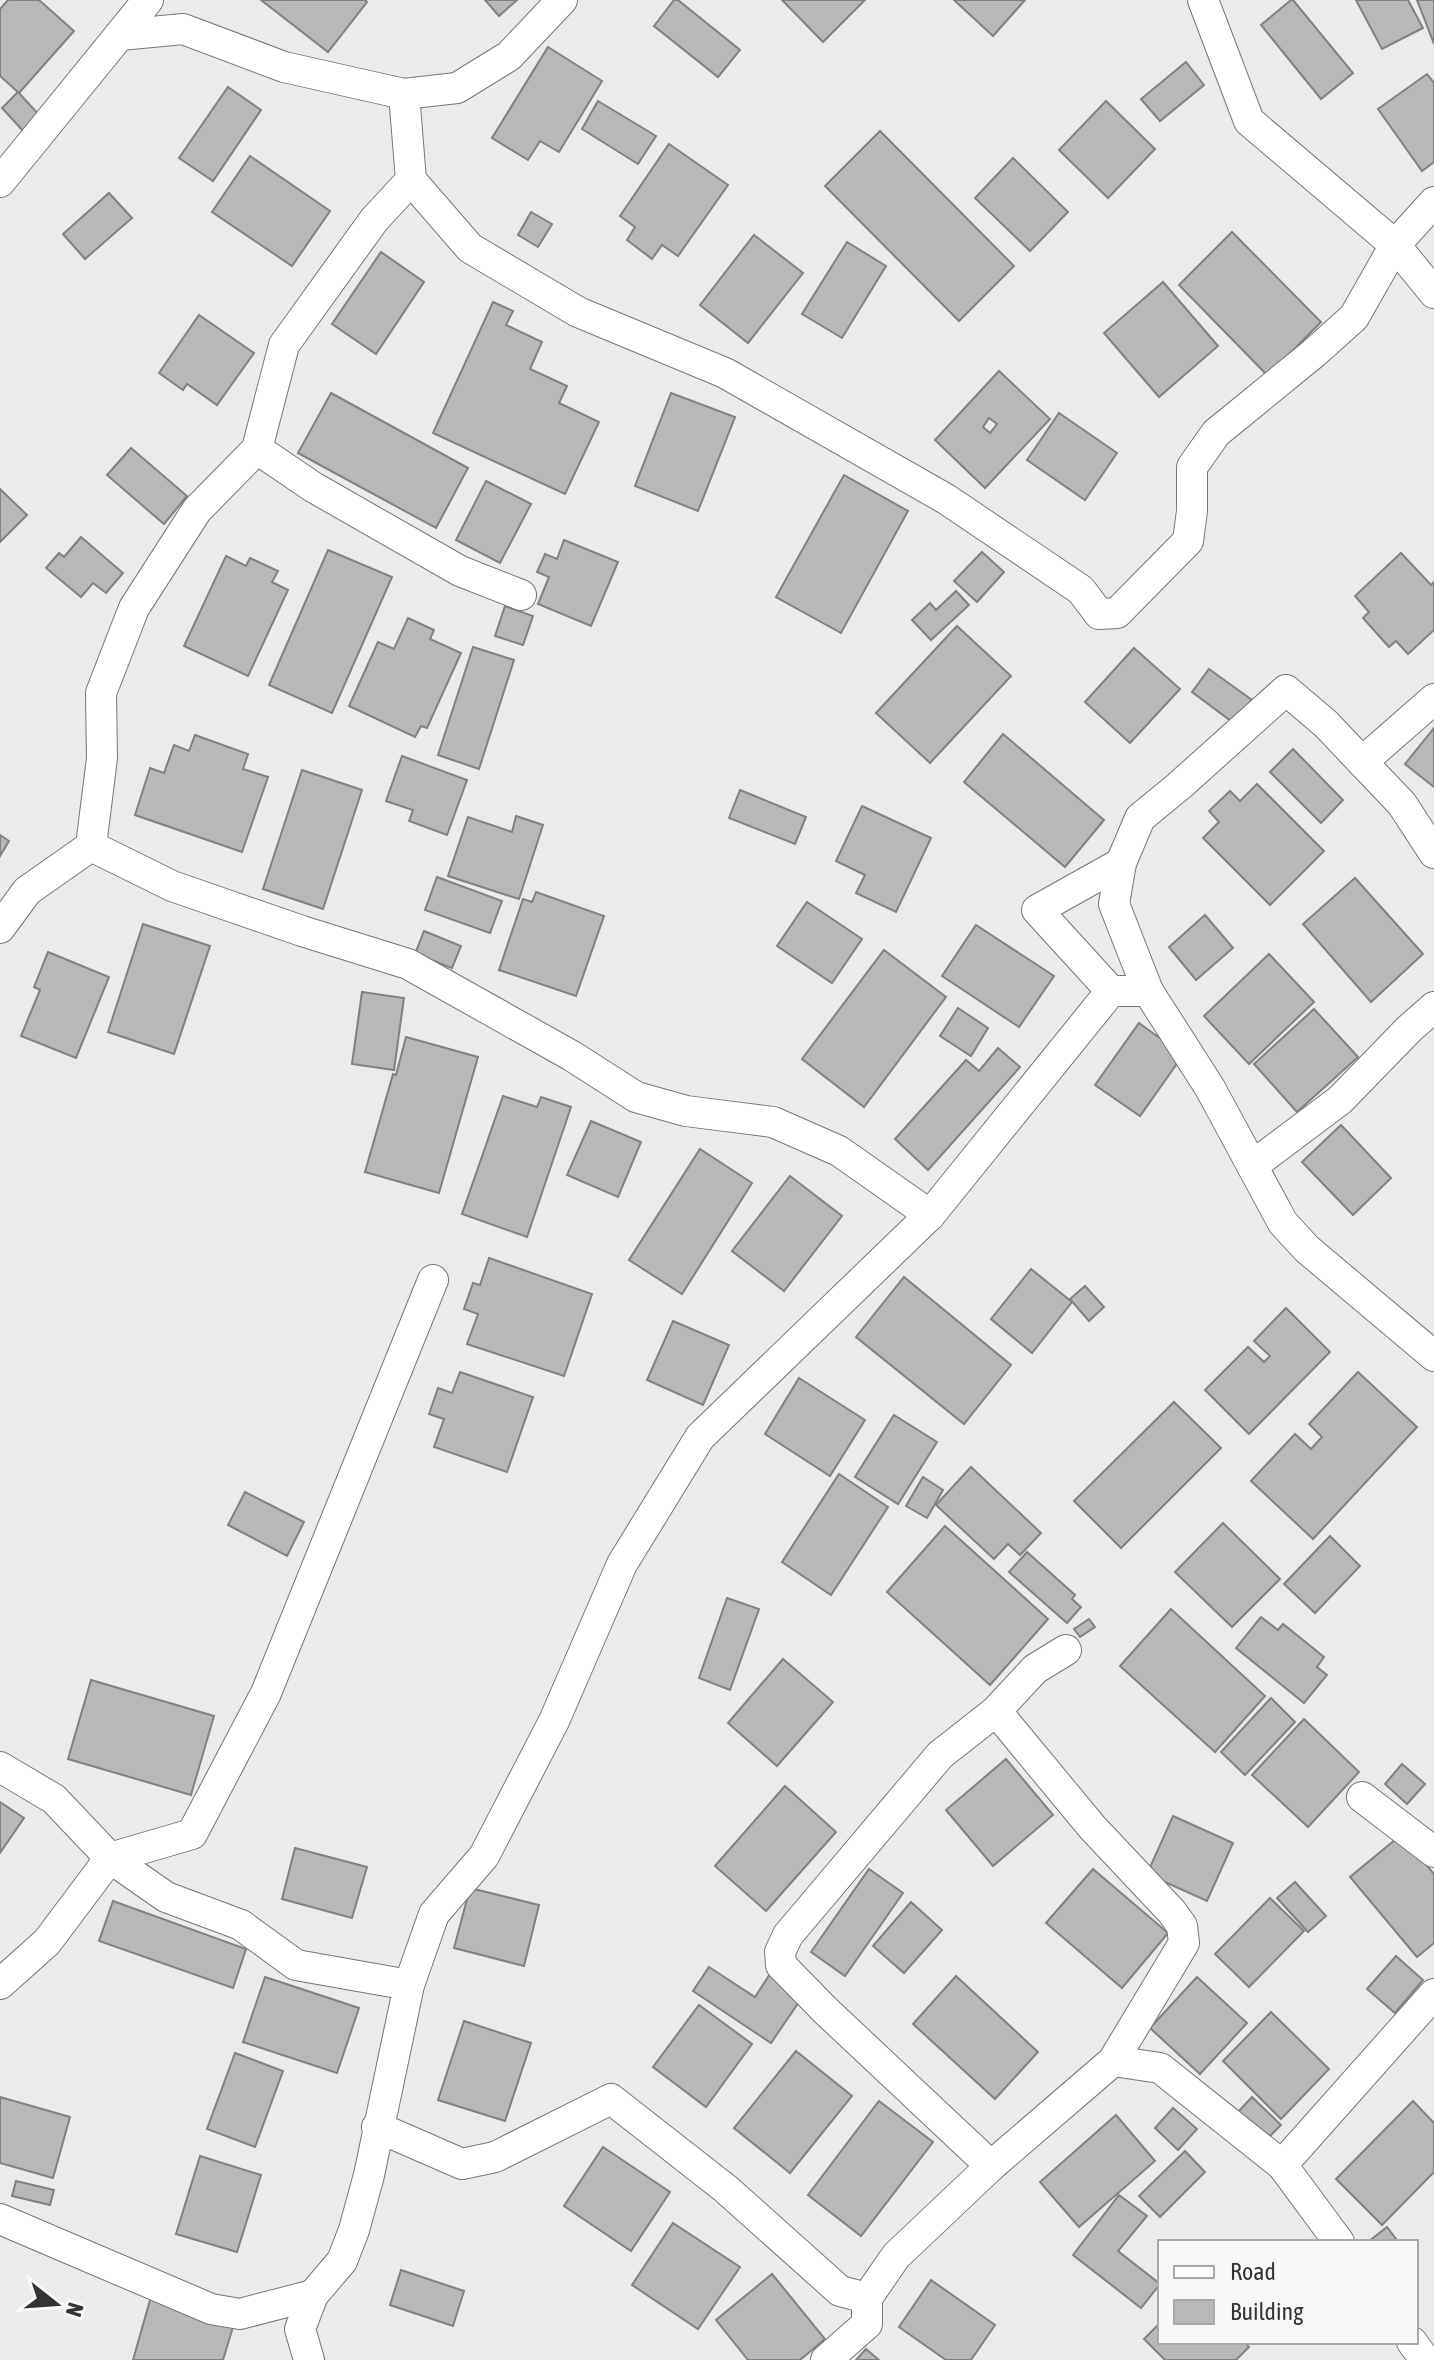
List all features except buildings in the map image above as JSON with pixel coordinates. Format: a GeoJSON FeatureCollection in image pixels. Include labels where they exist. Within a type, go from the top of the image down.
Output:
{"type":"FeatureCollection","features":[{"type":"Feature","properties":{"kind":"street"},"geometry":{"type":"LineString","coordinates":[[0,182],[148,0]]}},
{"type":"Feature","properties":{"kind":"street"},"geometry":{"type":"LineString","coordinates":[[120,35],[183,29],[284,67],[404,94],[457,88],[509,56],[562,0]]}},
{"type":"Feature","properties":{"kind":"street"},"geometry":{"type":"LineString","coordinates":[[1203,0],[1249,121],[1395,245],[1434,293]]}},
{"type":"Feature","properties":{"kind":"street"},"geometry":{"type":"LineString","coordinates":[[404,94],[411,180],[470,248],[578,312],[725,373],[946,499],[1081,590],[1099,614],[1117,613],[1188,541],[1192,467],[1216,433],[1354,317],[1395,245],[1434,202]]}},
{"type":"Feature","properties":{"kind":"street"},"geometry":{"type":"LineString","coordinates":[[0,928],[27,891],[91,846],[102,758],[101,693],[134,608],[197,510],[257,449],[284,345],[374,220],[411,180]]}},
{"type":"Feature","properties":{"kind":"street"},"geometry":{"type":"LineString","coordinates":[[257,449],[313,487],[460,571],[521,595]]}},
{"type":"Feature","properties":{"kind":"street"},"geometry":{"type":"LineString","coordinates":[[1434,853],[1402,804],[1326,724],[1286,690],[1140,818],[1121,863],[1114,904],[1148,991],[1210,1088],[1283,1223],[1307,1249],[1434,1356]]}},
{"type":"Feature","properties":{"kind":"street"},"geometry":{"type":"LineString","coordinates":[[1362,762],[1434,699]]}},
{"type":"Feature","properties":{"kind":"street"},"geometry":{"type":"LineString","coordinates":[[91,846],[172,886],[408,964],[572,1056],[636,1097],[686,1111],[773,1122],[826,1145],[930,1215]]}},
{"type":"Feature","properties":{"kind":"street"},"geometry":{"type":"LineString","coordinates":[[1121,863],[1037,910],[1111,991],[1148,991]]}},
{"type":"Feature","properties":{"kind":"street"},"geometry":{"type":"LineString","coordinates":[[309,2360],[300,2329],[313,2295],[342,2261],[354,2230],[369,2175],[409,1985],[434,1914],[484,1856],[554,1721],[622,1564],[700,1437],[930,1215],[1111,991]]}},
{"type":"Feature","properties":{"kind":"street"},"geometry":{"type":"LineString","coordinates":[[1252,1166],[1340,1100],[1434,1007]]}},
{"type":"Feature","properties":{"kind":"street"},"geometry":{"type":"LineString","coordinates":[[0,1984],[47,1942],[110,1858],[192,1834],[266,1693],[433,1280]]}},
{"type":"Feature","properties":{"kind":"street"},"geometry":{"type":"LineString","coordinates":[[991,2166],[781,1965],[780,1952],[788,1935],[940,1755],[996,1711],[1035,1669],[1066,1650]]}},
{"type":"Feature","properties":{"kind":"street"},"geometry":{"type":"LineString","coordinates":[[826,2360],[867,2324],[867,2298],[896,2256],[991,2166],[1113,2061],[1184,1943],[1182,1926],[1172,1912],[1092,1827],[996,1711]]}},
{"type":"Feature","properties":{"kind":"street"},"geometry":{"type":"LineString","coordinates":[[0,1767],[54,1799],[110,1858],[166,1897],[241,1925],[296,1965],[409,1985]]}},
{"type":"Feature","properties":{"kind":"street"},"geometry":{"type":"LineString","coordinates":[[1362,1797],[1434,1852]]}},
{"type":"Feature","properties":{"kind":"street"},"geometry":{"type":"LineString","coordinates":[[1282,2165],[1434,1994]]}},
{"type":"Feature","properties":{"kind":"street"},"geometry":{"type":"LineString","coordinates":[[1113,2061],[1160,2068],[1282,2165],[1338,2240]]}},
{"type":"Feature","properties":{"kind":"street"},"geometry":{"type":"LineString","coordinates":[[377,2127],[462,2164],[495,2157],[611,2099],[726,2189],[840,2291],[867,2298]]}},
{"type":"Feature","properties":{"kind":"street"},"geometry":{"type":"LineString","coordinates":[[0,2219],[211,2309],[240,2314],[313,2295]]}}]}
